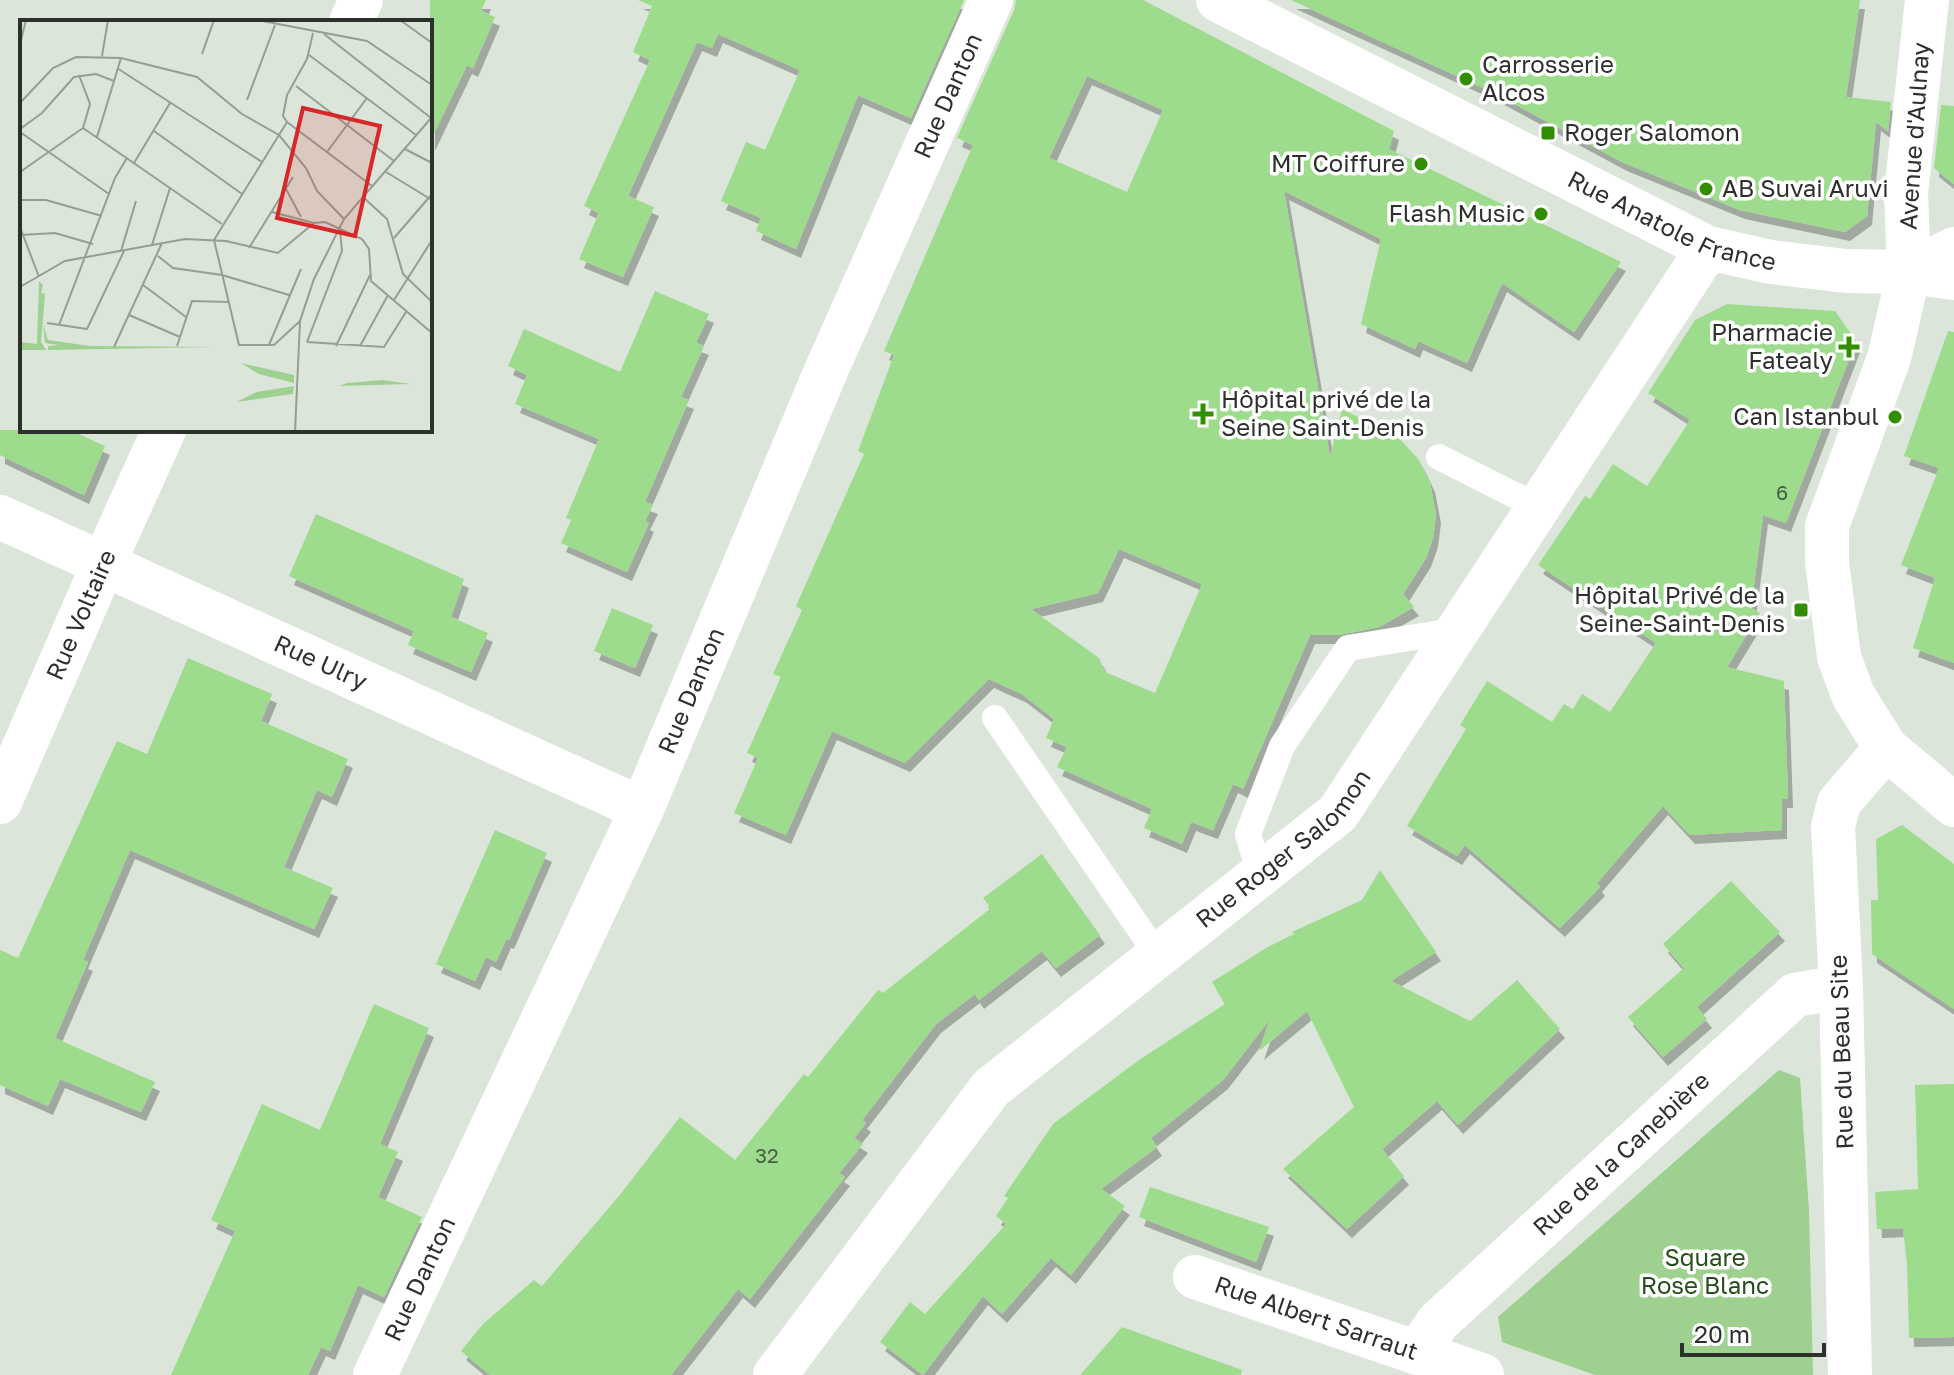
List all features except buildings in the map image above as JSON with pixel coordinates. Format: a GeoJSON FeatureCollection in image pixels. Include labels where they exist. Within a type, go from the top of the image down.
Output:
{"type":"FeatureCollection","features":[{"type":"Feature","properties":{"kind":"street"},"geometry":{"type":"LineString","coordinates":[[352,20],[361,0]]}},
{"type":"Feature","properties":{"kind":"street","name":"Rue Danton"},"geometry":{"type":"LineString","coordinates":[[375,1375],[642,809],[825,373],[991,0]]}},
{"type":"Feature","properties":{"kind":"street","name":"Avenue d'Aulnay"},"geometry":{"type":"LineString","coordinates":[[1927,0],[1906,193],[1909,272],[1889,358],[1827,526],[1827,562],[1839,657],[1853,695],[1886,748],[1954,805]]}},
{"type":"Feature","properties":{"kind":"street","name":"Rue Anatole France"},"geometry":{"type":"LineString","coordinates":[[1247,6],[1408,95],[1708,248],[1771,262],[1846,271],[1909,272],[1954,278]]}},
{"type":"Feature","properties":{"kind":"street","name":"Rue Roger Salomon"},"geometry":{"type":"LineString","coordinates":[[775,1375],[991,1088],[1338,813],[1708,248]]}},
{"type":"Feature","properties":{"kind":"street"},"geometry":{"type":"LineString","coordinates":[[1909,272],[1954,249]]}},
{"type":"Feature","properties":{"kind":"street","name":"Rue Voltaire"},"geometry":{"type":"LineString","coordinates":[[0,802],[163,432]]}},
{"type":"Feature","properties":{"kind":"street","name":"Rue Ulry"},"geometry":{"type":"LineString","coordinates":[[0,517],[642,809]]}},
{"type":"Feature","properties":{"kind":"street","name":"Rue du Beau Site"},"geometry":{"type":"LineString","coordinates":[[1850,1375],[1841,987],[1833,826],[1839,803],[1886,748]]}},
{"type":"Feature","properties":{"kind":"street","name":"Rue de la Canebière"},"geometry":{"type":"LineString","coordinates":[[1418,1351],[1438,1322],[1795,995],[1841,987]]}},
{"type":"Feature","properties":{"kind":"street","name":"Rue Albert Sarraut"},"geometry":{"type":"LineString","coordinates":[[1195,1277],[1482,1375]]}},
{"type":"Feature","properties":{"kind":"lane"},"geometry":{"type":"LineString","coordinates":[[1439,457],[1540,508]]}},
{"type":"Feature","properties":{"kind":"lane"},"geometry":{"type":"LineString","coordinates":[[1260,875],[1248,834],[1282,746],[1348,648],[1459,630]]}},
{"type":"Feature","properties":{"kind":"lane"},"geometry":{"type":"LineString","coordinates":[[995,718],[1158,956]]}},
{"type":"Feature","properties":{"kind":"green space","name":"Square Rose Blanc"},"geometry":{"type":"Polygon","coordinates":[[[1779,1070],[1800,1078],[1809,1211],[1813,1375],[1595,1375],[1502,1342],[1498,1317],[1779,1070]]]}},
{"type":"Feature","properties":{"kind":"place","name":"Carrosserie Alcos"},"geometry":{"type":"Point","coordinates":[1466,79]}},
{"type":"Feature","properties":{"kind":"place","name":"Roger Salomon"},"geometry":{"type":"Point","coordinates":[1548,133]}},
{"type":"Feature","properties":{"kind":"place","name":"MT Coiffure"},"geometry":{"type":"Point","coordinates":[1421,164]}},
{"type":"Feature","properties":{"kind":"place","name":"AB Suvai Aruvi"},"geometry":{"type":"Point","coordinates":[1706,189]}},
{"type":"Feature","properties":{"kind":"place","name":"Flash Music"},"geometry":{"type":"Point","coordinates":[1541,214]}},
{"type":"Feature","properties":{"kind":"place","name":"Pharmacie Fatealy"},"geometry":{"type":"Point","coordinates":[1849,347]}},
{"type":"Feature","properties":{"kind":"place","name":"Hôpital privé de la Seine Saint-Denis"},"geometry":{"type":"Point","coordinates":[1203,414]}},
{"type":"Feature","properties":{"kind":"place","name":"Can Istanbul"},"geometry":{"type":"Point","coordinates":[1895,417]}},
{"type":"Feature","properties":{"kind":"place","name":"Hôpital Privé de la Seine-Saint-Denis"},"geometry":{"type":"Point","coordinates":[1801,610]}}]}
